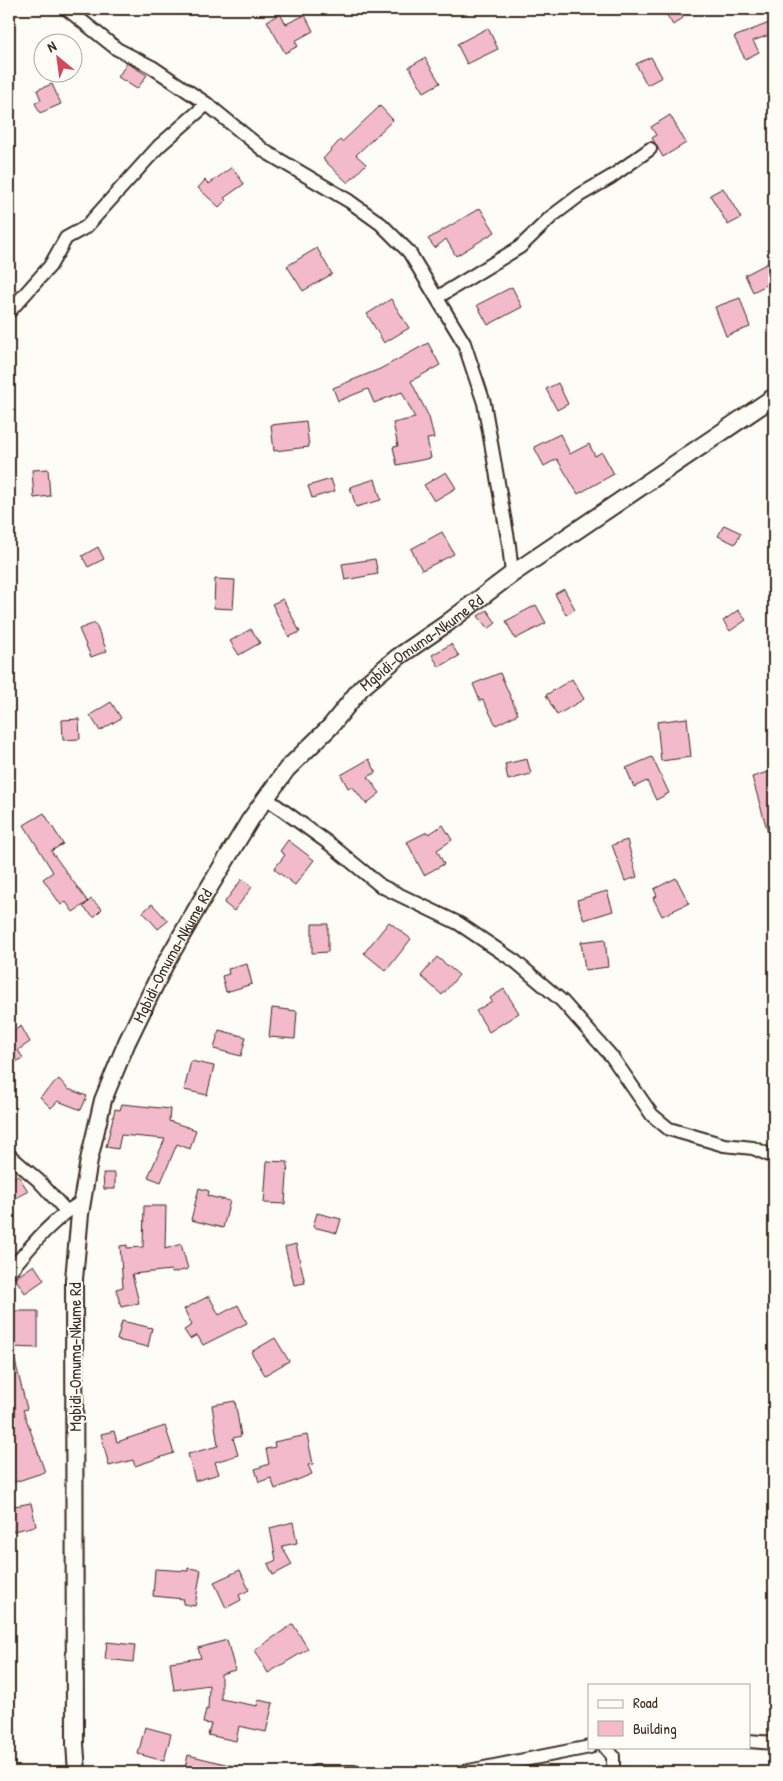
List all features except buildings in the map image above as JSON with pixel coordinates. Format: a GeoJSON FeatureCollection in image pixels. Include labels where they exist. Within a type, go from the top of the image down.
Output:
{"type":"FeatureCollection","features":[{"type":"Feature","properties":{"kind":"street"},"geometry":{"type":"LineString","coordinates":[[67,9],[117,49],[152,67],[207,104],[266,152],[349,201],[381,224],[409,252],[438,297],[464,343],[484,403],[509,545],[512,574]]}},
{"type":"Feature","properties":{"kind":"street"},"geometry":{"type":"LineString","coordinates":[[9,312],[50,266],[66,238],[86,227],[159,146],[207,104]]}},
{"type":"Feature","properties":{"kind":"street"},"geometry":{"type":"LineString","coordinates":[[438,297],[520,247],[551,217],[580,195],[611,177],[650,149]]}},
{"type":"Feature","properties":{"kind":"street","name":"Mgbidi-Omuma-Nkume Rd"},"geometry":{"type":"LineString","coordinates":[[77,1772],[75,1744],[74,1279],[82,1202],[89,1160],[104,1100],[127,1042],[164,966],[200,903],[266,798],[287,769],[330,727],[361,688],[398,657],[446,624],[512,574],[774,397]]}},
{"type":"Feature","properties":{"kind":"street"},"geometry":{"type":"LineString","coordinates":[[266,798],[332,845],[381,886],[458,923],[516,962],[562,1001],[612,1057],[652,1115],[669,1129],[724,1146],[754,1148],[774,1157]]}},
{"type":"Feature","properties":{"kind":"street"},"geometry":{"type":"LineString","coordinates":[[9,1156],[39,1181],[66,1211]]}},
{"type":"Feature","properties":{"kind":"street"},"geometry":{"type":"LineString","coordinates":[[9,1272],[43,1232],[66,1211],[82,1202]]}},
{"type":"Feature","properties":{"kind":"street"},"geometry":{"type":"LineString","coordinates":[[750,1740],[774,1744]]}},
{"type":"Feature","properties":{"kind":"street"},"geometry":{"type":"LineString","coordinates":[[464,1772],[588,1747]]}},
{"type":"Feature","properties":{"kind":"street"},"geometry":{"type":"LineString","coordinates":[[608,1748],[613,1756],[613,1772]]}},
{"type":"Feature","properties":{"kind":"street"},"geometry":{"type":"LineString","coordinates":[[315,1772],[354,1772]]}}]}
